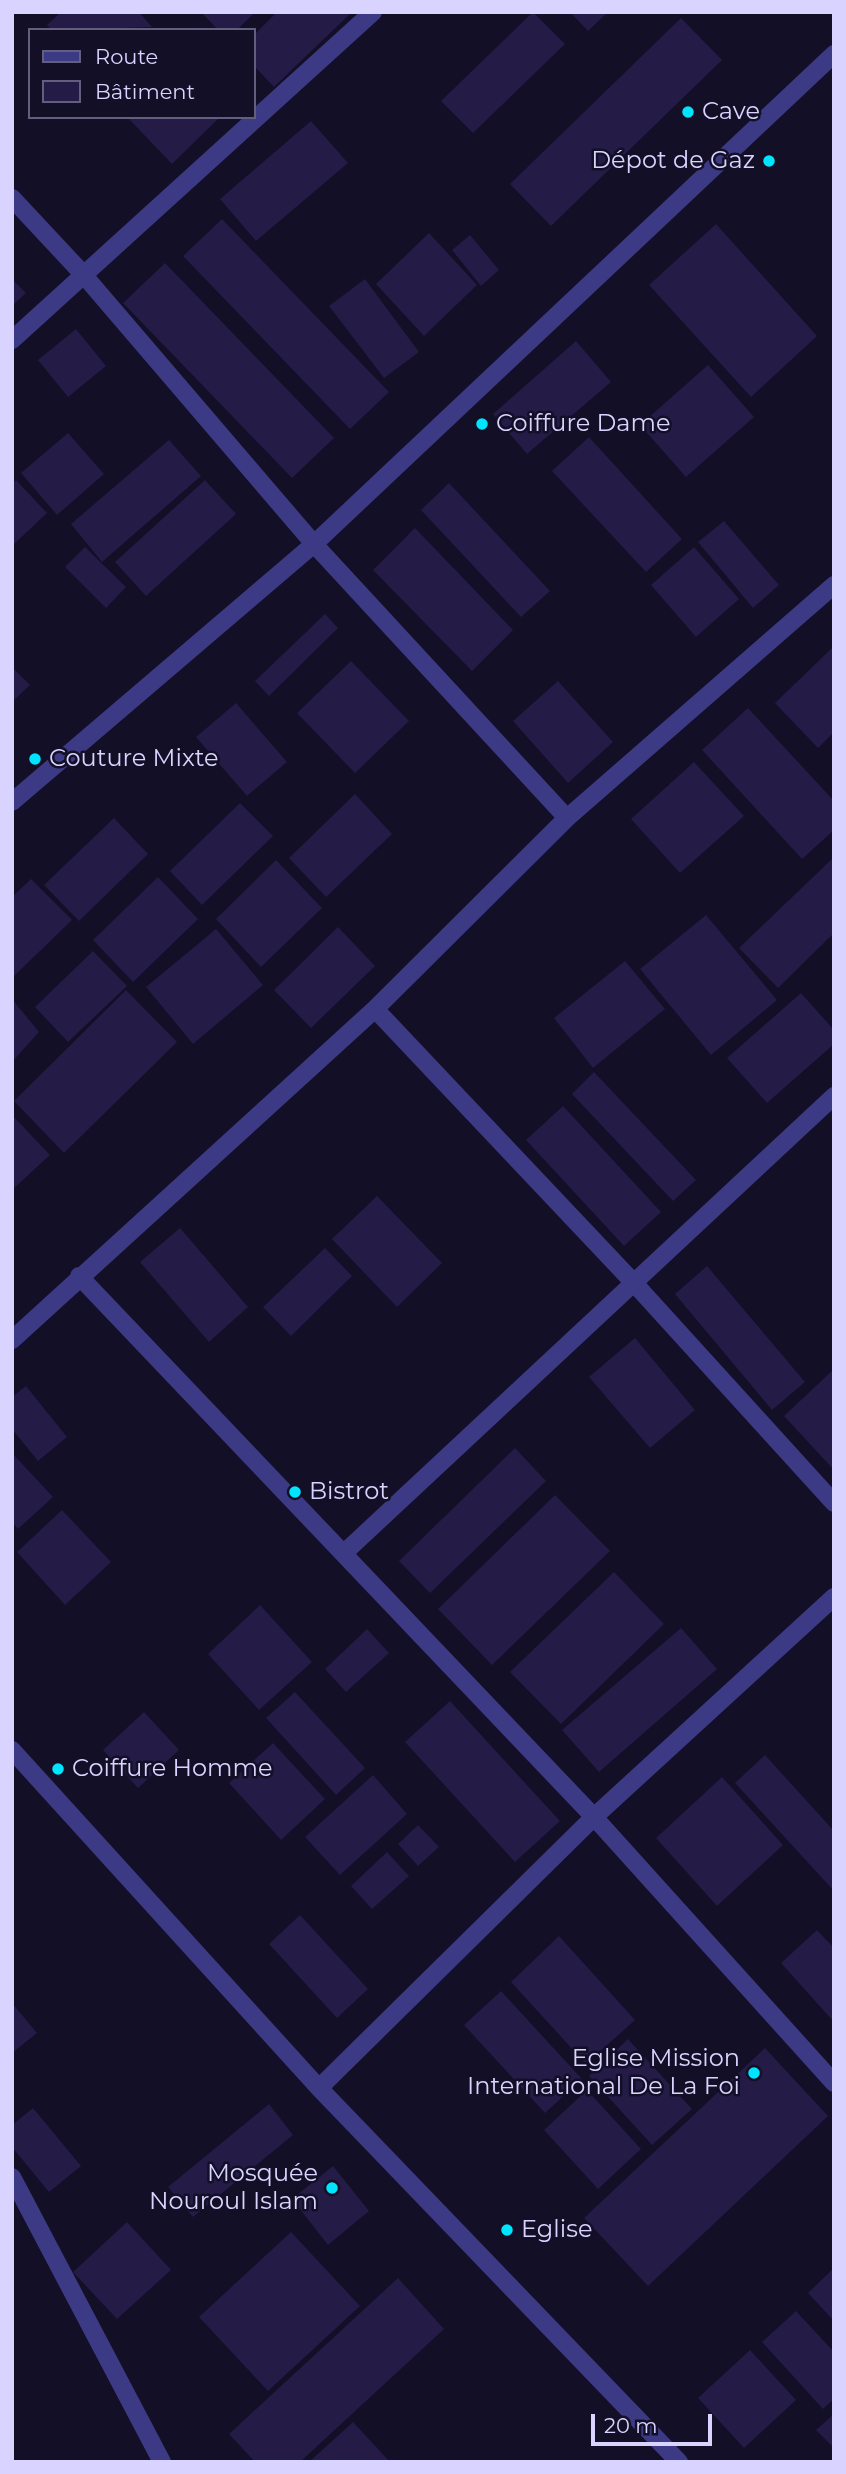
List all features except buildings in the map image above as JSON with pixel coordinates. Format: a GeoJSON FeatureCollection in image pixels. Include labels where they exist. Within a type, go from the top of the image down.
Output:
{"type":"FeatureCollection","features":[{"type":"Feature","properties":{"kind":"street"},"geometry":{"type":"LineString","coordinates":[[256,117],[373,12]]}},
{"type":"Feature","properties":{"kind":"street"},"geometry":{"type":"LineString","coordinates":[[12,803],[314,544],[834,54]]}},
{"type":"Feature","properties":{"kind":"street"},"geometry":{"type":"LineString","coordinates":[[12,340],[82,273],[254,119]]}},
{"type":"Feature","properties":{"kind":"street"},"geometry":{"type":"LineString","coordinates":[[12,198],[82,273],[314,544],[567,818]]}},
{"type":"Feature","properties":{"kind":"street"},"geometry":{"type":"LineString","coordinates":[[12,1340],[79,1276],[375,1009],[567,818],[834,585]]}},
{"type":"Feature","properties":{"kind":"street"},"geometry":{"type":"LineString","coordinates":[[375,1009],[634,1283],[834,1503]]}},
{"type":"Feature","properties":{"kind":"street"},"geometry":{"type":"LineString","coordinates":[[344,1553],[834,1096]]}},
{"type":"Feature","properties":{"kind":"street"},"geometry":{"type":"LineString","coordinates":[[79,1276],[594,1817],[834,2083]]}},
{"type":"Feature","properties":{"kind":"street"},"geometry":{"type":"LineString","coordinates":[[319,2088],[594,1817],[834,1597]]}},
{"type":"Feature","properties":{"kind":"street"},"geometry":{"type":"LineString","coordinates":[[12,1750],[319,2088],[678,2462]]}},
{"type":"Feature","properties":{"kind":"street"},"geometry":{"type":"LineString","coordinates":[[12,2177],[162,2462]]}},
{"type":"Feature","properties":{"kind":"place","name":"Cave"},"geometry":{"type":"Point","coordinates":[688,112]}},
{"type":"Feature","properties":{"kind":"place","name":"Dépot de Gaz"},"geometry":{"type":"Point","coordinates":[769,161]}},
{"type":"Feature","properties":{"kind":"place","name":"Coiffure Dame"},"geometry":{"type":"Point","coordinates":[482,424]}},
{"type":"Feature","properties":{"kind":"place","name":"Couture Mixte"},"geometry":{"type":"Point","coordinates":[35,759]}},
{"type":"Feature","properties":{"kind":"place","name":"Bistrot"},"geometry":{"type":"Point","coordinates":[295,1492]}},
{"type":"Feature","properties":{"kind":"place","name":"Coiffure Homme"},"geometry":{"type":"Point","coordinates":[58,1769]}},
{"type":"Feature","properties":{"kind":"place","name":"Eglise Mission International De La Foi"},"geometry":{"type":"Point","coordinates":[754,2073]}},
{"type":"Feature","properties":{"kind":"place","name":"Mosquée Nouroul Islam"},"geometry":{"type":"Point","coordinates":[332,2188]}},
{"type":"Feature","properties":{"kind":"place","name":"Eglise"},"geometry":{"type":"Point","coordinates":[507,2230]}}]}
